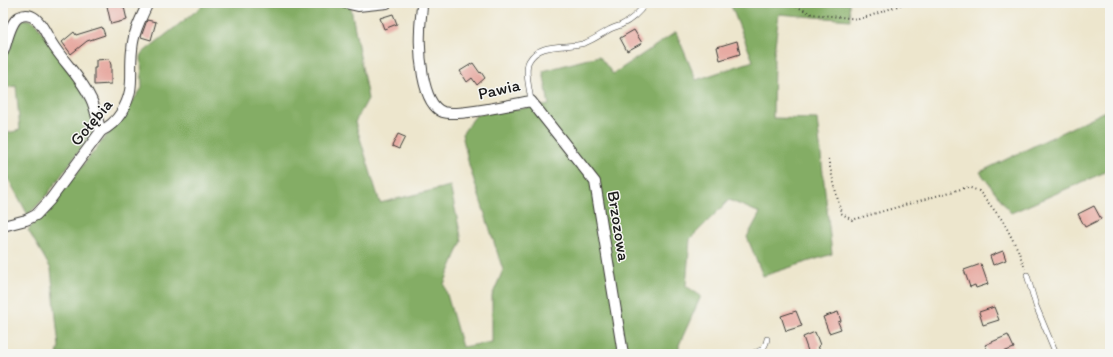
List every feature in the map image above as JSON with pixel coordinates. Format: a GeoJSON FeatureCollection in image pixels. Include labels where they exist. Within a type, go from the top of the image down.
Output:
{"type":"FeatureCollection","features":[{"type":"Feature","properties":{"kind":"street","name":"Gołębia"},"geometry":{"type":"LineString","coordinates":[[5,226],[26,220],[36,215],[50,200],[101,131],[112,124],[120,115],[128,100],[131,88],[133,40],[148,3]]}},
{"type":"Feature","properties":{"kind":"street"},"geometry":{"type":"LineString","coordinates":[[345,3],[358,6],[387,3]]}},
{"type":"Feature","properties":{"kind":"street","name":"Pawia"},"geometry":{"type":"LineString","coordinates":[[422,3],[420,31],[421,65],[426,88],[431,101],[436,108],[443,112],[461,113],[531,101]]}},
{"type":"Feature","properties":{"kind":"street"},"geometry":{"type":"LineString","coordinates":[[3,52],[10,29],[17,18],[30,15],[40,22],[51,43],[79,78],[92,100],[101,131]]}},
{"type":"Feature","properties":{"kind":"street","name":"Brzozowa"},"geometry":{"type":"LineString","coordinates":[[531,101],[595,182],[623,354]]}},
{"type":"Feature","properties":{"kind":"lane","name":"Pawia"},"geometry":{"type":"LineString","coordinates":[[531,101],[528,79],[528,63],[533,55],[546,48],[585,43],[633,18],[646,3]]}},
{"type":"Feature","properties":{"kind":"lane"},"geometry":{"type":"LineString","coordinates":[[1027,275],[1036,306],[1056,354]]}},
{"type":"Feature","properties":{"kind":"lane"},"geometry":{"type":"LineString","coordinates":[[748,354],[760,353],[764,349],[767,339]]}},
{"type":"Feature","properties":{"kind":"path"},"geometry":{"type":"LineString","coordinates":[[789,3],[812,14],[859,19],[903,4]]}},
{"type":"Feature","properties":{"kind":"path"},"geometry":{"type":"LineString","coordinates":[[828,159],[841,213],[852,220],[968,187],[979,191],[1003,221],[1018,250],[1027,275]]}},
{"type":"Feature","properties":{"kind":"path"},"geometry":{"type":"LineString","coordinates":[[3,259],[5,226]]}},
{"type":"Feature","properties":{"kind":"green space"},"geometry":{"type":"Polygon","coordinates":[[[204,3],[350,3],[368,99],[355,122],[380,203],[450,186],[462,241],[444,284],[462,347],[492,342],[492,296],[503,270],[469,165],[462,134],[477,114],[549,105],[543,71],[599,56],[613,74],[676,32],[696,80],[753,61],[730,3],[849,3],[850,20],[779,14],[774,53],[773,118],[817,119],[832,254],[763,276],[747,237],[760,213],[729,200],[690,239],[686,286],[701,296],[679,345],[679,354],[57,354],[59,347],[51,269],[28,230],[68,184],[122,116],[142,88],[141,54],[205,4],[204,3]]]}},
{"type":"Feature","properties":{"kind":"green space"},"geometry":{"type":"Polygon","coordinates":[[[23,19],[35,22],[80,87],[91,107],[94,127],[92,133],[47,195],[28,215],[3,169],[3,134],[20,130],[16,86],[3,88],[3,58],[11,47],[14,33],[23,19]]]}},
{"type":"Feature","properties":{"kind":"green space"},"geometry":{"type":"Polygon","coordinates":[[[1110,109],[1110,170],[1011,213],[980,172],[1110,109]]]}},
{"type":"Feature","properties":{"kind":"building"},"geometry":{"type":"Polygon","coordinates":[[[121,3],[122,7],[124,7],[127,20],[111,24],[107,6],[121,3]]]}},
{"type":"Feature","properties":{"kind":"building"},"geometry":{"type":"Polygon","coordinates":[[[393,14],[397,24],[384,29],[380,18],[393,14]]]}},
{"type":"Feature","properties":{"kind":"building"},"geometry":{"type":"Polygon","coordinates":[[[147,20],[156,22],[151,40],[141,37],[147,20]]]}},
{"type":"Feature","properties":{"kind":"building"},"geometry":{"type":"Polygon","coordinates":[[[102,27],[105,35],[87,41],[71,54],[62,42],[74,32],[76,35],[102,27]]]}},
{"type":"Feature","properties":{"kind":"building"},"geometry":{"type":"Polygon","coordinates":[[[634,30],[642,43],[627,51],[620,38],[634,30]]]}},
{"type":"Feature","properties":{"kind":"building"},"geometry":{"type":"Polygon","coordinates":[[[737,41],[740,54],[720,60],[717,47],[737,41]]]}},
{"type":"Feature","properties":{"kind":"building"},"geometry":{"type":"Polygon","coordinates":[[[109,59],[111,65],[111,84],[94,85],[94,68],[96,68],[96,60],[109,59]]]}},
{"type":"Feature","properties":{"kind":"building"},"geometry":{"type":"Polygon","coordinates":[[[473,63],[485,78],[477,85],[472,78],[467,82],[460,71],[473,63]]]}},
{"type":"Feature","properties":{"kind":"building"},"geometry":{"type":"Polygon","coordinates":[[[398,134],[405,137],[399,149],[392,146],[398,134]]]}},
{"type":"Feature","properties":{"kind":"building"},"geometry":{"type":"Polygon","coordinates":[[[1094,206],[1101,219],[1085,227],[1078,214],[1094,206]]]}},
{"type":"Feature","properties":{"kind":"building"},"geometry":{"type":"Polygon","coordinates":[[[1003,251],[1006,260],[993,265],[990,256],[1003,251]]]}},
{"type":"Feature","properties":{"kind":"building"},"geometry":{"type":"Polygon","coordinates":[[[981,264],[988,284],[976,288],[975,285],[970,287],[964,270],[981,264]]]}},
{"type":"Feature","properties":{"kind":"building"},"geometry":{"type":"Polygon","coordinates":[[[994,307],[999,320],[983,325],[979,312],[994,307]]]}},
{"type":"Feature","properties":{"kind":"building"},"geometry":{"type":"Polygon","coordinates":[[[796,311],[802,326],[786,331],[781,316],[796,311]]]}},
{"type":"Feature","properties":{"kind":"building"},"geometry":{"type":"Polygon","coordinates":[[[838,312],[841,321],[838,322],[841,329],[829,333],[823,317],[838,312]]]}},
{"type":"Feature","properties":{"kind":"building"},"geometry":{"type":"Polygon","coordinates":[[[815,332],[820,345],[818,346],[821,354],[809,354],[803,337],[815,332]]]}},
{"type":"Feature","properties":{"kind":"building"},"geometry":{"type":"Polygon","coordinates":[[[1008,335],[1014,348],[998,354],[989,354],[985,345],[1008,335]]]}}]}
